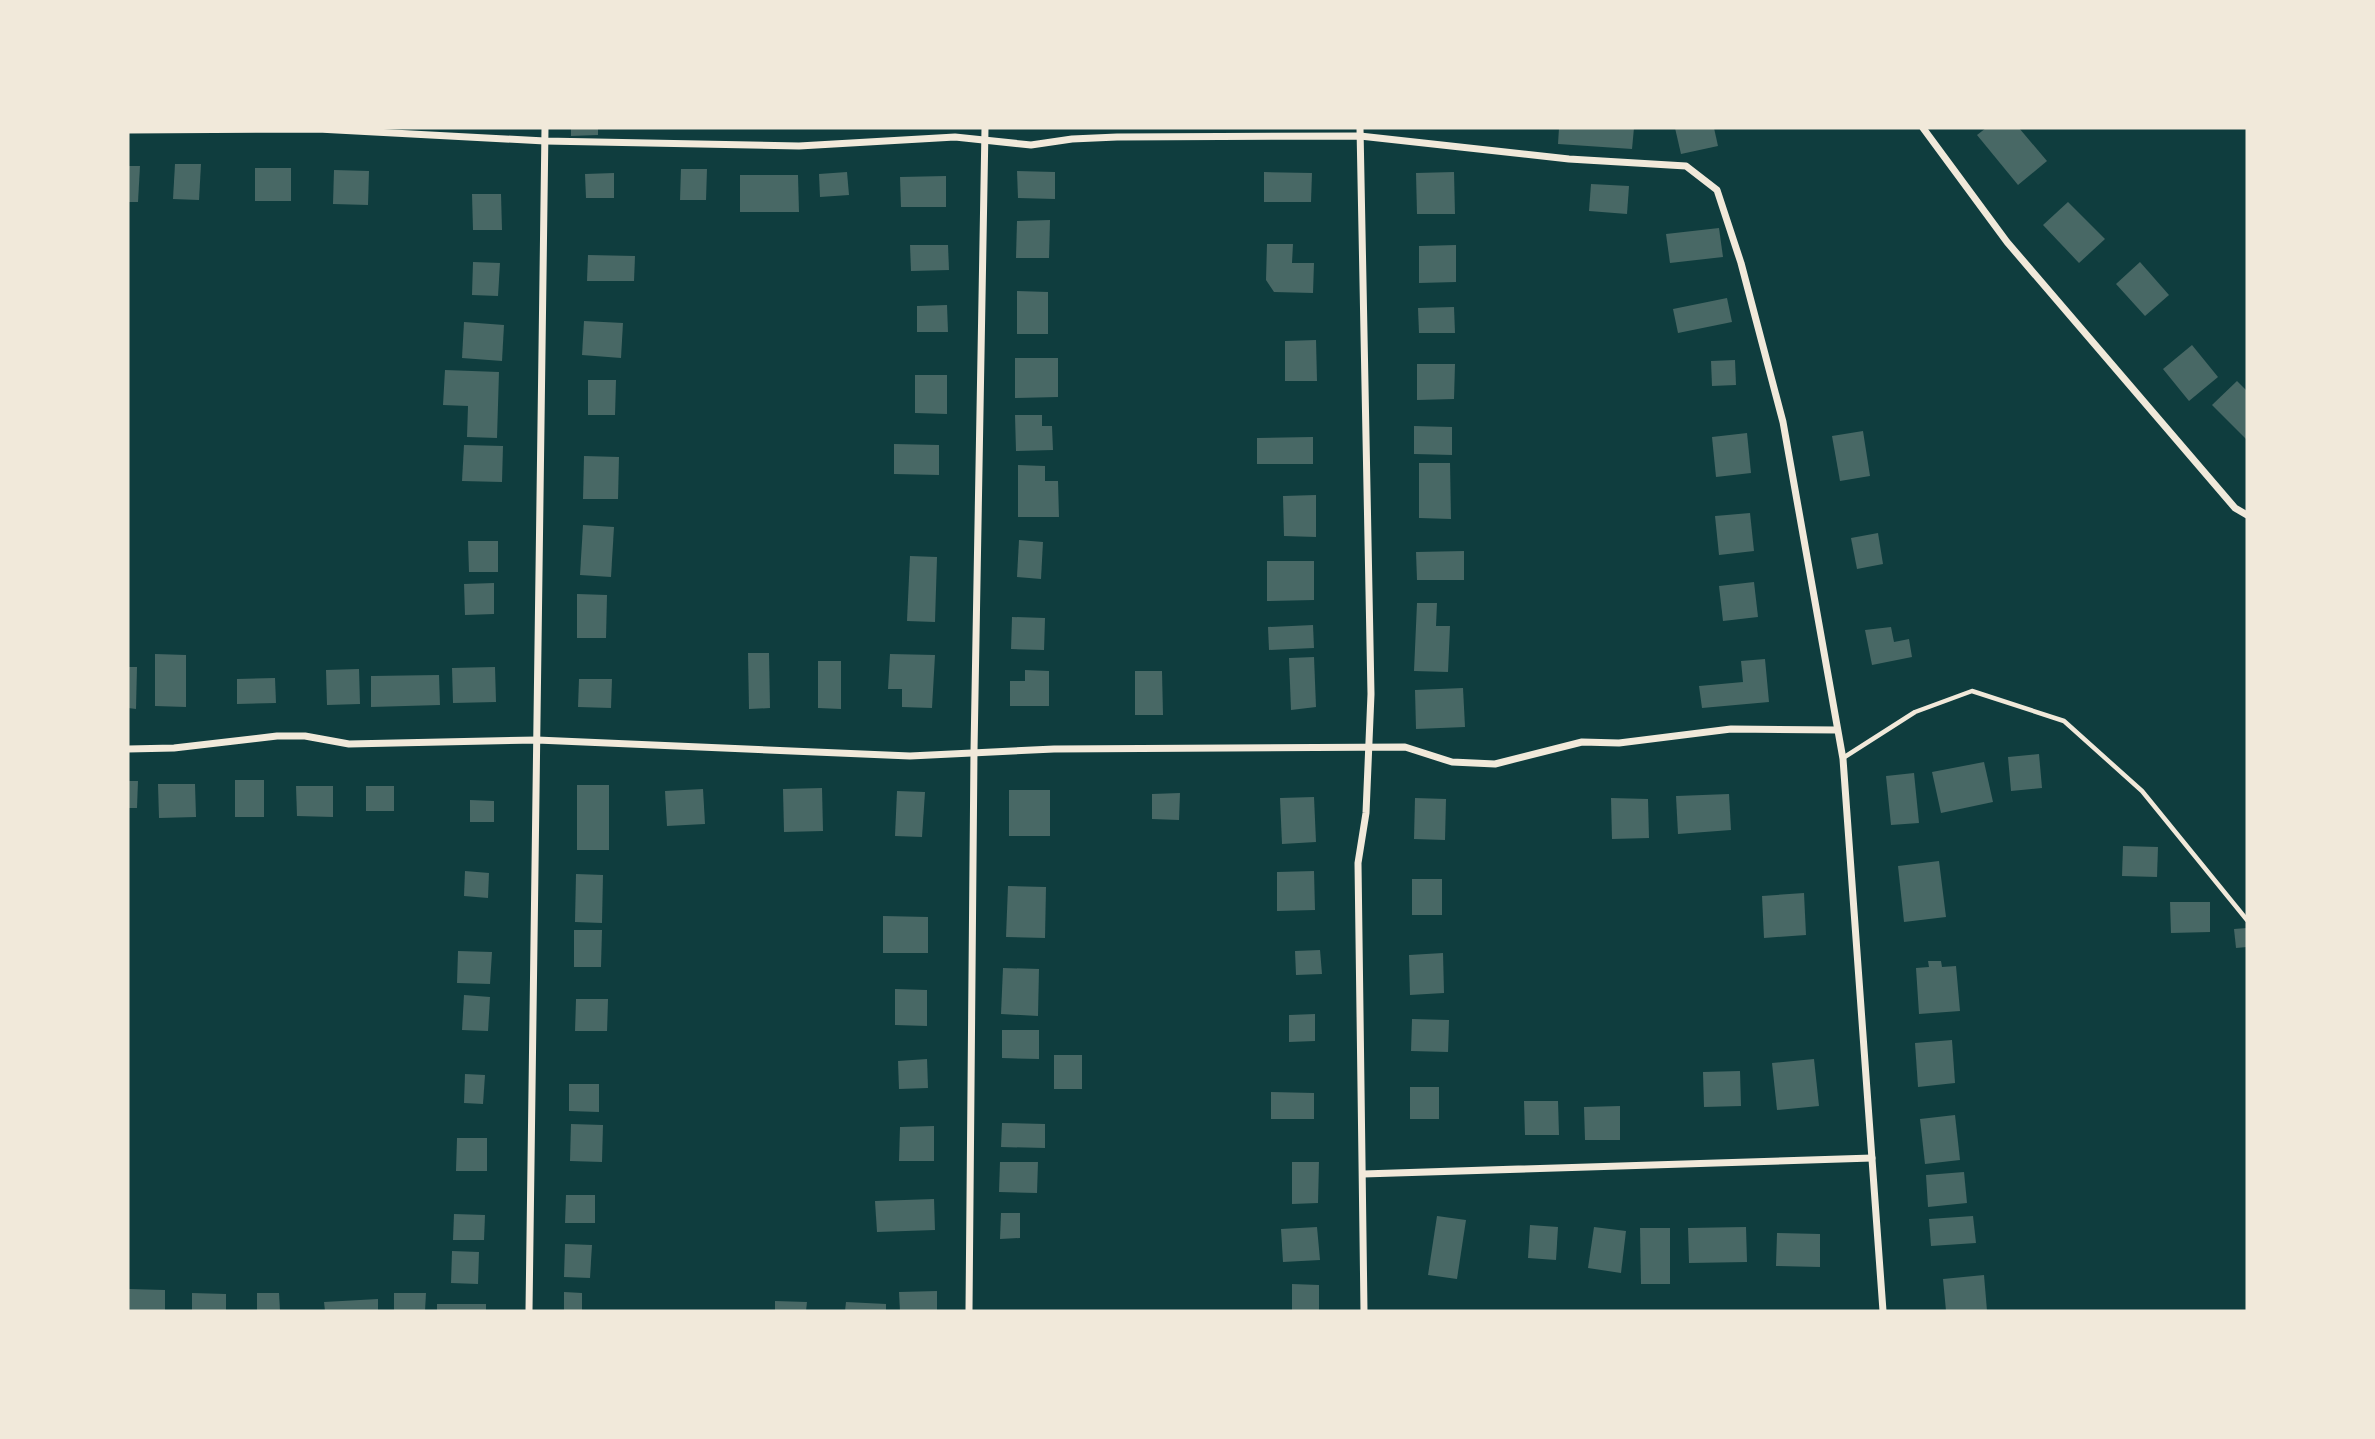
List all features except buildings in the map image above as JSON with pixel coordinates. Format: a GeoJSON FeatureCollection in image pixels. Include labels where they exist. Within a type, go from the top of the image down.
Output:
{"type":"FeatureCollection","features":[{"type":"Feature","properties":{"kind":"street"},"geometry":{"type":"LineString","coordinates":[[528,1311],[545,128]]}},
{"type":"Feature","properties":{"kind":"street"},"geometry":{"type":"LineString","coordinates":[[969,1311],[974,751],[985,128]]}},
{"type":"Feature","properties":{"kind":"street"},"geometry":{"type":"LineString","coordinates":[[1923,128],[2007,242],[2235,508],[2247,515]]}},
{"type":"Feature","properties":{"kind":"street"},"geometry":{"type":"LineString","coordinates":[[128,130],[318,129],[545,141],[799,146],[955,137],[1031,145],[1072,139],[1117,137],[1360,132],[1569,159],[1686,166],[1717,190],[1741,262],[1783,422],[1843,759],[1883,1311]]}},
{"type":"Feature","properties":{"kind":"street"},"geometry":{"type":"LineString","coordinates":[[1360,132],[1371,694],[1366,813],[1358,863],[1364,1311]]}},
{"type":"Feature","properties":{"kind":"street"},"geometry":{"type":"LineString","coordinates":[[128,749],[174,748],[277,736],[305,736],[349,744],[537,740],[910,756],[974,751],[1405,747],[1452,762],[1495,764],[1583,742],[1619,743],[1731,729],[1838,730]]}},
{"type":"Feature","properties":{"kind":"street"},"geometry":{"type":"LineString","coordinates":[[1363,1174],[1872,1158]]}},
{"type":"Feature","properties":{"kind":"lane"},"geometry":{"type":"LineString","coordinates":[[1843,759],[1915,712],[1972,691],[2064,721],[2142,791],[2247,920]]}}]}
